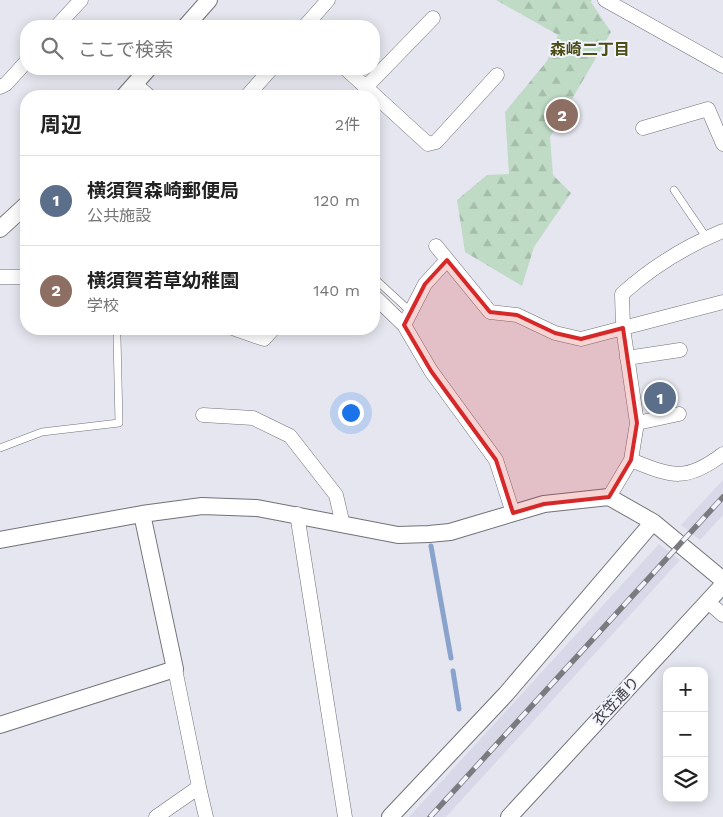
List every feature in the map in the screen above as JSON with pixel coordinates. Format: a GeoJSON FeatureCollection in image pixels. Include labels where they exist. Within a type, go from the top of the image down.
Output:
{"type":"FeatureCollection","features":[{"type":"Feature","properties":{"kind":"street"},"geometry":{"type":"LineString","coordinates":[[63,20],[81,0]]}},
{"type":"Feature","properties":{"kind":"street"},"geometry":{"type":"LineString","coordinates":[[191,20],[209,0]]}},
{"type":"Feature","properties":{"kind":"street"},"geometry":{"type":"LineString","coordinates":[[310,20],[328,0]]}},
{"type":"Feature","properties":{"kind":"street"},"geometry":{"type":"LineString","coordinates":[[605,0],[723,66]]}},
{"type":"Feature","properties":{"kind":"street"},"geometry":{"type":"LineString","coordinates":[[380,73],[433,18]]}},
{"type":"Feature","properties":{"kind":"street"},"geometry":{"type":"LineString","coordinates":[[0,87],[6,84],[20,69]]}},
{"type":"Feature","properties":{"kind":"street"},"geometry":{"type":"LineString","coordinates":[[130,90],[143,75]]}},
{"type":"Feature","properties":{"kind":"street"},"geometry":{"type":"LineString","coordinates":[[252,90],[266,75]]}},
{"type":"Feature","properties":{"kind":"street"},"geometry":{"type":"LineString","coordinates":[[353,75],[369,90]]}},
{"type":"Feature","properties":{"kind":"street"},"geometry":{"type":"LineString","coordinates":[[366,87],[378,75]]}},
{"type":"Feature","properties":{"kind":"street"},"geometry":{"type":"LineString","coordinates":[[380,100],[428,144],[436,142],[497,75]]}},
{"type":"Feature","properties":{"kind":"street"},"geometry":{"type":"LineString","coordinates":[[135,84],[142,90]]}},
{"type":"Feature","properties":{"kind":"street"},"geometry":{"type":"LineString","coordinates":[[642,128],[708,109],[723,144]]}},
{"type":"Feature","properties":{"kind":"street"},"geometry":{"type":"LineString","coordinates":[[0,229],[20,211]]}},
{"type":"Feature","properties":{"kind":"street"},"geometry":{"type":"LineString","coordinates":[[609,497],[631,460],[637,423],[623,328],[622,294],[647,271],[706,238],[723,231]]}},
{"type":"Feature","properties":{"kind":"street"},"geometry":{"type":"LineString","coordinates":[[436,246],[490,312],[517,315],[555,333],[581,339],[723,302]]}},
{"type":"Feature","properties":{"kind":"street"},"geometry":{"type":"LineString","coordinates":[[407,318],[425,284],[447,260]]}},
{"type":"Feature","properties":{"kind":"street"},"geometry":{"type":"LineString","coordinates":[[0,277],[20,277]]}},
{"type":"Feature","properties":{"kind":"street"},"geometry":{"type":"LineString","coordinates":[[380,300],[407,318],[431,371],[496,460],[513,513]]}},
{"type":"Feature","properties":{"kind":"street"},"geometry":{"type":"LineString","coordinates":[[252,335],[264,339],[268,335]]}},
{"type":"Feature","properties":{"kind":"street"},"geometry":{"type":"LineString","coordinates":[[627,358],[680,350]]}},
{"type":"Feature","properties":{"kind":"street"},"geometry":{"type":"LineString","coordinates":[[637,423],[680,414]]}},
{"type":"Feature","properties":{"kind":"street"},"geometry":{"type":"LineString","coordinates":[[203,415],[253,418],[290,436],[336,495],[343,525]]}},
{"type":"Feature","properties":{"kind":"street"},"geometry":{"type":"LineString","coordinates":[[631,460],[669,475],[684,474],[709,465],[723,454]]}},
{"type":"Feature","properties":{"kind":"street"},"geometry":{"type":"LineString","coordinates":[[0,540],[142,514],[202,506],[257,508],[297,514],[398,536],[429,534],[450,532],[544,504],[609,497],[653,522],[723,580]]}},
{"type":"Feature","properties":{"kind":"street"},"geometry":{"type":"LineString","coordinates":[[142,514],[206,817]]}},
{"type":"Feature","properties":{"kind":"street"},"geometry":{"type":"LineString","coordinates":[[297,514],[345,817]]}},
{"type":"Feature","properties":{"kind":"street"},"geometry":{"type":"LineString","coordinates":[[390,817],[506,694],[653,522]]}},
{"type":"Feature","properties":{"kind":"street","name":"衣笠通り"},"geometry":{"type":"LineString","coordinates":[[509,817],[723,585]]}},
{"type":"Feature","properties":{"kind":"street"},"geometry":{"type":"LineString","coordinates":[[708,602],[723,615]]}},
{"type":"Feature","properties":{"kind":"street"},"geometry":{"type":"LineString","coordinates":[[0,726],[175,669]]}},
{"type":"Feature","properties":{"kind":"street"},"geometry":{"type":"LineString","coordinates":[[156,817],[200,787]]}},
{"type":"Feature","properties":{"kind":"lane"},"geometry":{"type":"LineString","coordinates":[[674,190],[706,238]]}},
{"type":"Feature","properties":{"kind":"lane"},"geometry":{"type":"LineString","coordinates":[[380,285],[407,318]]}},
{"type":"Feature","properties":{"kind":"lane"},"geometry":{"type":"LineString","coordinates":[[0,448],[42,432],[119,423],[116,337]]}},
{"type":"Feature","properties":{"kind":"highlighted area"},"geometry":{"type":"Polygon","coordinates":[[[447,260],[490,312],[517,315],[555,333],[581,339],[623,328],[637,423],[631,460],[609,497],[544,504],[513,513],[496,460],[431,371],[404,325],[425,284],[447,260]]]}},
{"type":"Feature","properties":{"kind":"shaded area"},"geometry":{"type":"Polygon","coordinates":[[[723,480],[723,515],[700,540],[681,525],[723,480]]]}},
{"type":"Feature","properties":{"kind":"shaded area"},"geometry":{"type":"Polygon","coordinates":[[[659,544],[680,560],[446,817],[409,817],[659,544]]]}},
{"type":"Feature","properties":{"kind":"green space"},"geometry":{"type":"Polygon","coordinates":[[[496,0],[592,0],[591,2],[611,32],[550,137],[553,175],[571,193],[534,247],[522,286],[465,252],[457,200],[487,175],[509,174],[505,112],[547,61],[558,35],[496,0]]]}},
{"type":"Feature","properties":{"kind":"waterway"},"geometry":{"type":"LineString","coordinates":[[431,546],[451,658]]}},
{"type":"Feature","properties":{"kind":"waterway"},"geometry":{"type":"LineString","coordinates":[[453,671],[459,709]]}},
{"type":"Feature","properties":{"kind":"railway"},"geometry":{"type":"LineString","coordinates":[[430,817],[723,497]]}},
{"type":"Feature","properties":{"kind":"place","name":"横須賀若草幼稚園"},"geometry":{"type":"Point","coordinates":[562,115]}},
{"type":"Feature","properties":{"kind":"place","name":"横須賀森崎郵便局"},"geometry":{"type":"Point","coordinates":[660,398]}},
{"type":"Feature","properties":{"kind":"district","name":"森崎二丁目"},"geometry":{"type":"Point","coordinates":[590,49]}}]}
